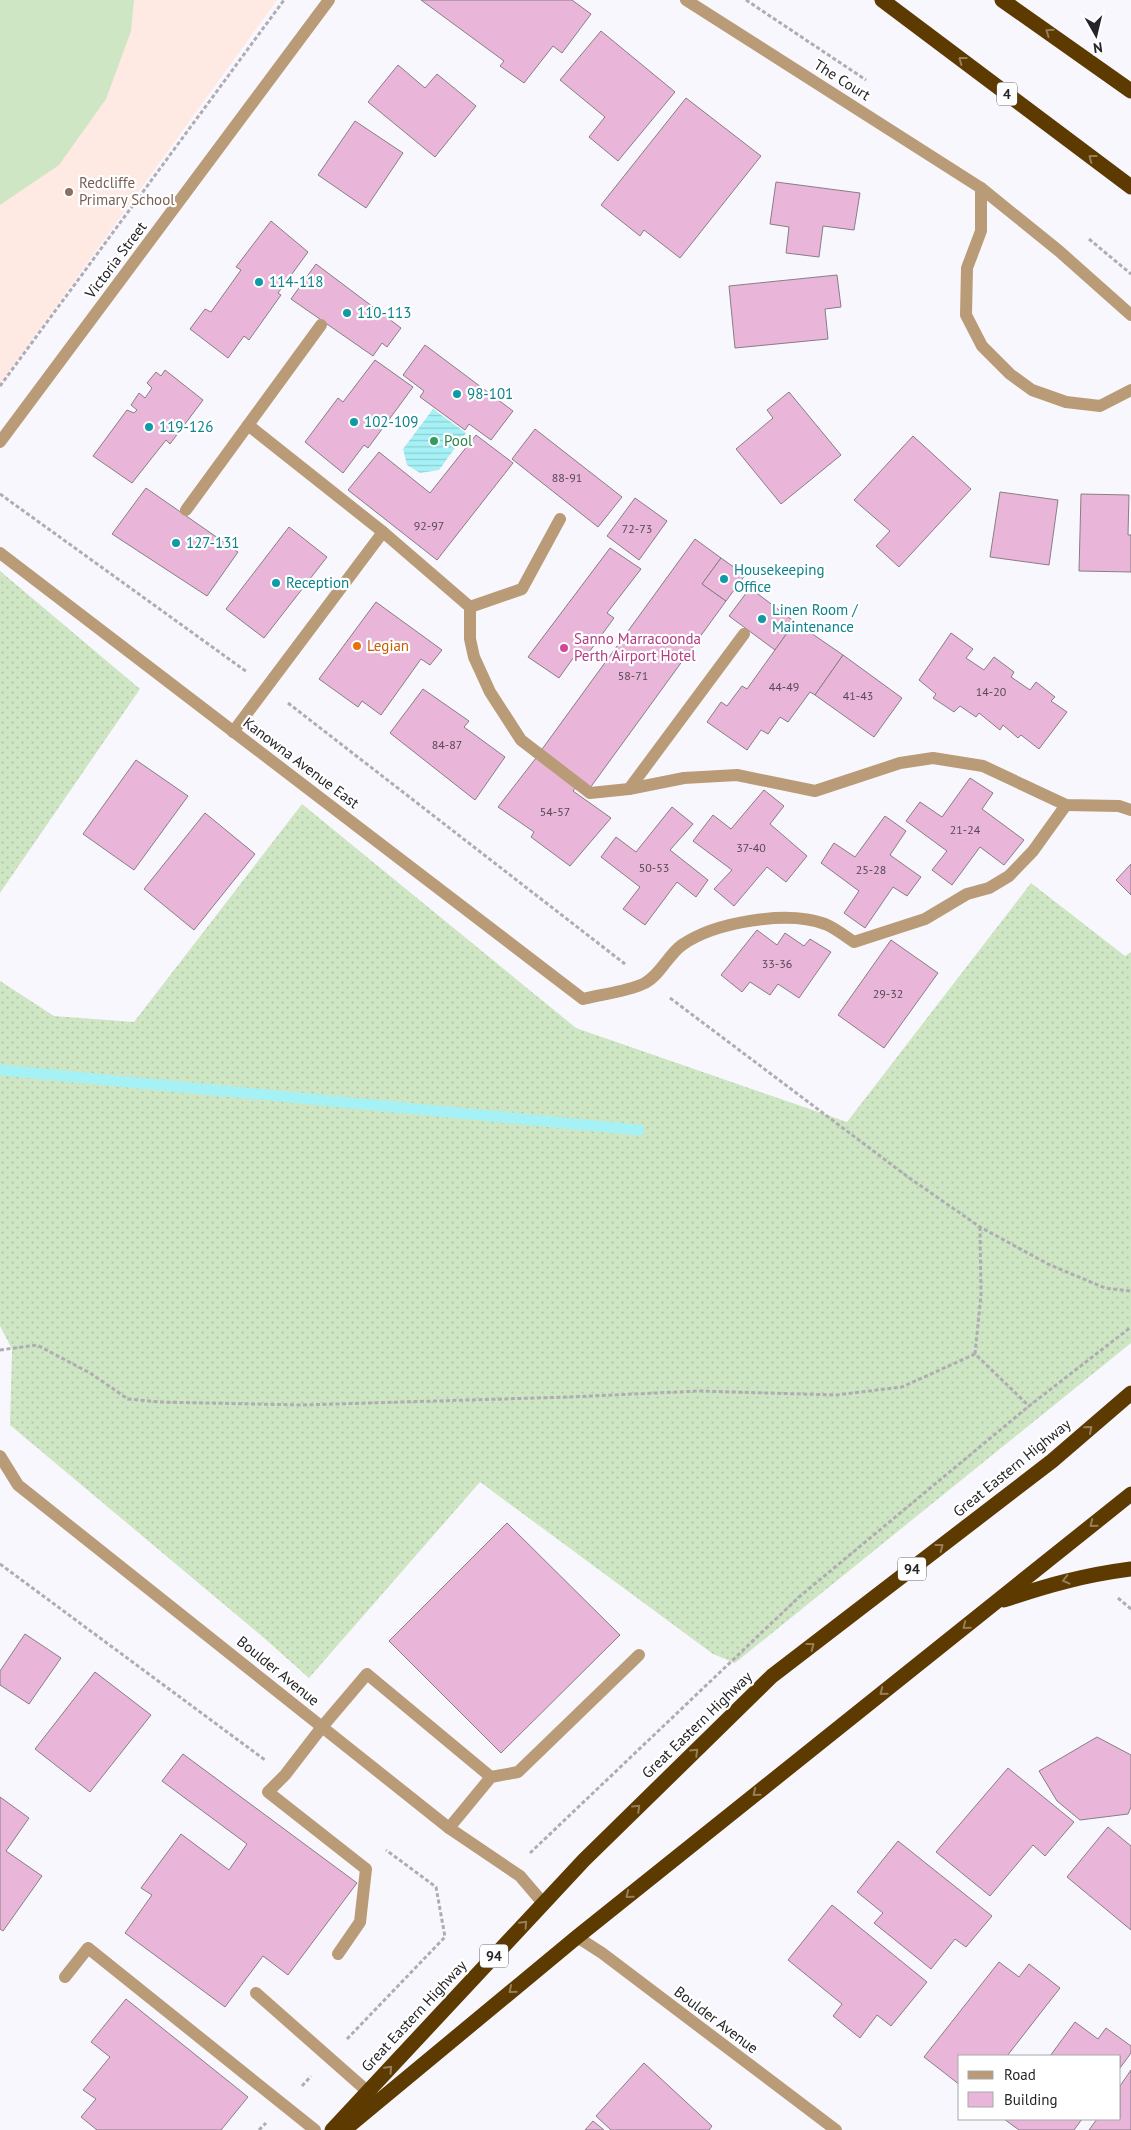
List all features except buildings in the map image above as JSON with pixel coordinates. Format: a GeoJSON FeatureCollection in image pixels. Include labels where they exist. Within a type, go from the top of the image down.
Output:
{"type":"FeatureCollection","features":[{"type":"Feature","properties":{"kind":"highway","name":"4"},"geometry":{"type":"LineString","coordinates":[[882,0],[1131,187]]}},
{"type":"Feature","properties":{"kind":"highway"},"geometry":{"type":"LineString","coordinates":[[1002,0],[1131,91]]}},
{"type":"Feature","properties":{"kind":"highway","name":"Great Eastern Highway"},"geometry":{"type":"LineString","coordinates":[[344,2130],[543,1903],[584,1860],[772,1676],[1052,1462],[1131,1393]]}},
{"type":"Feature","properties":{"kind":"highway","name":"Great Eastern Highway"},"geometry":{"type":"LineString","coordinates":[[332,2130],[577,1937],[1131,1494]]}},
{"type":"Feature","properties":{"kind":"highway"},"geometry":{"type":"LineString","coordinates":[[993,1604],[1052,1584],[1091,1574],[1131,1569]]}},
{"type":"Feature","properties":{"kind":"street","name":"Victoria Street"},"geometry":{"type":"LineString","coordinates":[[0,442],[329,0]]}},
{"type":"Feature","properties":{"kind":"street","name":"The Court"},"geometry":{"type":"LineString","coordinates":[[686,0],[981,188],[1059,252],[1131,315]]}},
{"type":"Feature","properties":{"kind":"street"},"geometry":{"type":"LineString","coordinates":[[981,188],[981,231],[967,268],[966,315],[982,346],[1010,374],[1032,390],[1066,402],[1100,406],[1131,390]]}},
{"type":"Feature","properties":{"kind":"street"},"geometry":{"type":"LineString","coordinates":[[186,510],[321,325]]}},
{"type":"Feature","properties":{"kind":"street"},"geometry":{"type":"LineString","coordinates":[[248,425],[383,532],[470,607],[470,639],[474,657],[490,692],[522,740],[590,793],[629,789],[684,778],[737,775],[815,791],[900,763],[933,758],[982,766],[1066,805],[1119,806],[1131,810]]}},
{"type":"Feature","properties":{"kind":"street"},"geometry":{"type":"LineString","coordinates":[[470,607],[522,589],[560,519]]}},
{"type":"Feature","properties":{"kind":"street"},"geometry":{"type":"LineString","coordinates":[[233,732],[383,532]]}},
{"type":"Feature","properties":{"kind":"street","name":"Kanowna Avenue East"},"geometry":{"type":"LineString","coordinates":[[0,553],[583,999],[639,986],[648,981]]}},
{"type":"Feature","properties":{"kind":"street"},"geometry":{"type":"LineString","coordinates":[[629,789],[744,634]]}},
{"type":"Feature","properties":{"kind":"street"},"geometry":{"type":"LineString","coordinates":[[648,981],[655,976],[682,946],[713,929],[750,920],[797,918],[826,924],[854,942],[925,919],[968,894],[989,888],[1009,876],[1033,851],[1066,805]]}},
{"type":"Feature","properties":{"kind":"street","name":"Boulder Avenue"},"geometry":{"type":"LineString","coordinates":[[0,1456],[18,1485],[450,1828],[520,1876],[543,1903]]}},
{"type":"Feature","properties":{"kind":"street"},"geometry":{"type":"LineString","coordinates":[[450,1828],[491,1777],[518,1772],[639,1655]]}},
{"type":"Feature","properties":{"kind":"street"},"geometry":{"type":"LineString","coordinates":[[338,1954],[360,1922],[366,1868],[268,1792],[285,1775],[322,1727],[367,1674],[491,1777]]}},
{"type":"Feature","properties":{"kind":"street","name":"Boulder Avenue"},"geometry":{"type":"LineString","coordinates":[[577,1937],[602,1953],[836,2130]]}},
{"type":"Feature","properties":{"kind":"street"},"geometry":{"type":"LineString","coordinates":[[65,1977],[88,1948],[315,2130]]}},
{"type":"Feature","properties":{"kind":"street"},"geometry":{"type":"LineString","coordinates":[[256,1993],[373,2096]]}},
{"type":"Feature","properties":{"kind":"path"},"geometry":{"type":"LineString","coordinates":[[0,386],[284,0]]}},
{"type":"Feature","properties":{"kind":"path"},"geometry":{"type":"LineString","coordinates":[[0,494],[266,686],[648,981],[908,1177],[980,1227],[1056,1268],[1104,1288],[1131,1291]]}},
{"type":"Feature","properties":{"kind":"path"},"geometry":{"type":"LineString","coordinates":[[975,1354],[981,1295],[980,1227]]}},
{"type":"Feature","properties":{"kind":"path"},"geometry":{"type":"LineString","coordinates":[[510,1870],[799,1597],[1029,1406],[1131,1327]]}},
{"type":"Feature","properties":{"kind":"path"},"geometry":{"type":"LineString","coordinates":[[0,1350],[37,1345],[90,1373],[128,1399],[160,1402],[302,1405],[570,1398],[699,1391],[836,1395],[902,1387],[975,1354]]}},
{"type":"Feature","properties":{"kind":"path"},"geometry":{"type":"LineString","coordinates":[[975,1354],[1029,1406]]}},
{"type":"Feature","properties":{"kind":"shaded area","name":"Redcliffe Primary School"},"geometry":{"type":"Polygon","coordinates":[[[0,0],[277,0],[0,384],[0,0]]]}},
{"type":"Feature","properties":{"kind":"green space"},"geometry":{"type":"Polygon","coordinates":[[[0,0],[134,0],[131,31],[106,99],[59,165],[0,205],[0,0]]]}},
{"type":"Feature","properties":{"kind":"green space"},"geometry":{"type":"Polygon","coordinates":[[[0,571],[140,689],[0,893],[0,571]]]}},
{"type":"Feature","properties":{"kind":"green space"},"geometry":{"type":"Polygon","coordinates":[[[302,804],[576,1028],[847,1122],[1031,883],[1125,956],[1131,952],[1131,1343],[735,1663],[713,1654],[480,1482],[309,1678],[10,1425],[12,1349],[0,1326],[0,981],[54,1016],[134,1022],[302,804]]]}},
{"type":"Feature","properties":{"kind":"water","name":"Pool"},"geometry":{"type":"Polygon","coordinates":[[[433,409],[466,433],[439,470],[420,473],[407,465],[403,449],[433,409]]]}},
{"type":"Feature","properties":{"kind":"waterway"},"geometry":{"type":"LineString","coordinates":[[0,1070],[639,1130]]}},
{"type":"Feature","properties":{"kind":"place","name":"Redcliffe Primary School"},"geometry":{"type":"Point","coordinates":[69,192]}},
{"type":"Feature","properties":{"kind":"place","name":"114-118"},"geometry":{"type":"Point","coordinates":[259,282]}},
{"type":"Feature","properties":{"kind":"place","name":"110-113"},"geometry":{"type":"Point","coordinates":[347,313]}},
{"type":"Feature","properties":{"kind":"place","name":"98-101"},"geometry":{"type":"Point","coordinates":[457,394]}},
{"type":"Feature","properties":{"kind":"place","name":"102-109"},"geometry":{"type":"Point","coordinates":[354,422]}},
{"type":"Feature","properties":{"kind":"place","name":"119-126"},"geometry":{"type":"Point","coordinates":[149,427]}},
{"type":"Feature","properties":{"kind":"place","name":"Pool"},"geometry":{"type":"Point","coordinates":[434,441]}},
{"type":"Feature","properties":{"kind":"place","name":"127-131"},"geometry":{"type":"Point","coordinates":[176,543]}},
{"type":"Feature","properties":{"kind":"place","name":"Housekeeping Office"},"geometry":{"type":"Point","coordinates":[724,579]}},
{"type":"Feature","properties":{"kind":"place","name":"Reception"},"geometry":{"type":"Point","coordinates":[276,583]}},
{"type":"Feature","properties":{"kind":"place","name":"Linen Room / Maintenance"},"geometry":{"type":"Point","coordinates":[762,619]}},
{"type":"Feature","properties":{"kind":"place","name":"Legian"},"geometry":{"type":"Point","coordinates":[357,646]}},
{"type":"Feature","properties":{"kind":"place","name":"Sanno Marracoonda Perth Airport Hotel"},"geometry":{"type":"Point","coordinates":[564,648]}}]}
